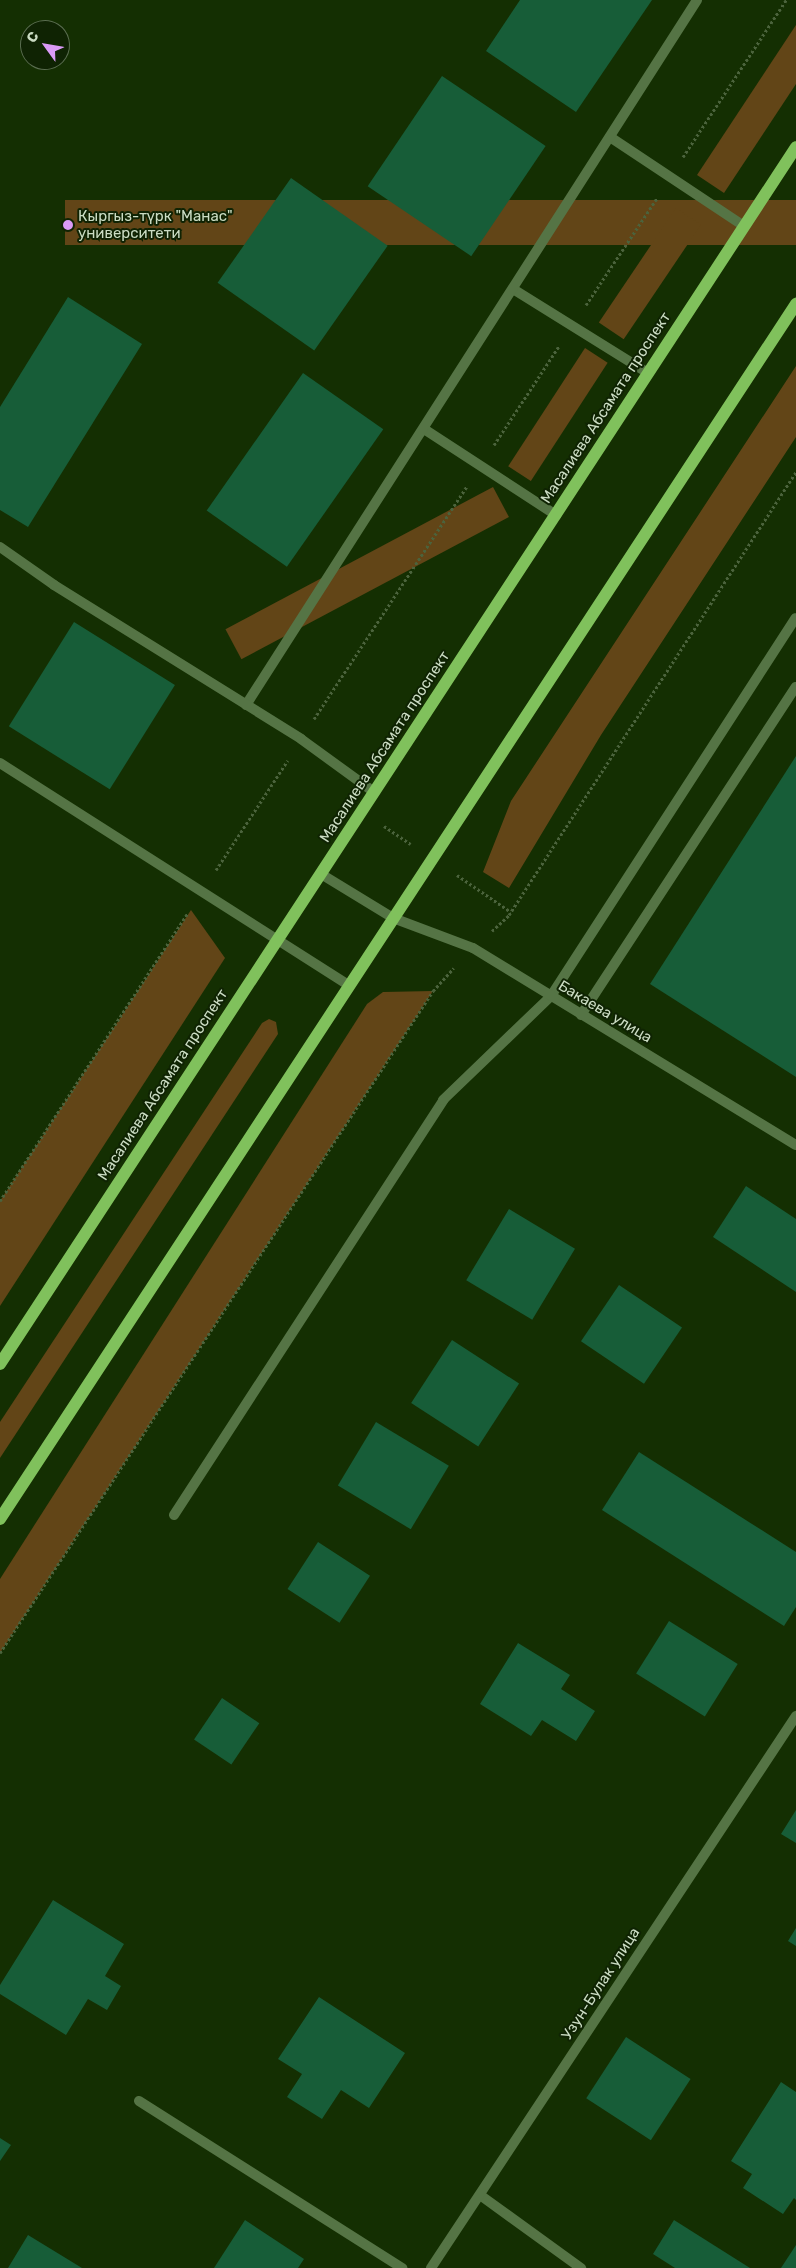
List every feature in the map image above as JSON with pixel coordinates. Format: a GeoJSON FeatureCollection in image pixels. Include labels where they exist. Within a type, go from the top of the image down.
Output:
{"type":"FeatureCollection","features":[{"type":"Feature","properties":{"kind":"main road","name":"Масалиева Абсамата проспект"},"geometry":{"type":"LineString","coordinates":[[0,1364],[796,147]]}},
{"type":"Feature","properties":{"kind":"main road"},"geometry":{"type":"LineString","coordinates":[[0,1519],[796,304]]}},
{"type":"Feature","properties":{"kind":"street"},"geometry":{"type":"LineString","coordinates":[[246,705],[698,0]]}},
{"type":"Feature","properties":{"kind":"street"},"geometry":{"type":"LineString","coordinates":[[610,137],[744,226]]}},
{"type":"Feature","properties":{"kind":"street"},"geometry":{"type":"LineString","coordinates":[[513,289],[648,374]]}},
{"type":"Feature","properties":{"kind":"street"},"geometry":{"type":"LineString","coordinates":[[424,429],[556,515]]}},
{"type":"Feature","properties":{"kind":"street"},"geometry":{"type":"LineString","coordinates":[[0,546],[54,585],[301,739],[374,792]]}},
{"type":"Feature","properties":{"kind":"street"},"geometry":{"type":"LineString","coordinates":[[174,1515],[443,1100],[551,996],[796,618]]}},
{"type":"Feature","properties":{"kind":"street"},"geometry":{"type":"LineString","coordinates":[[581,1015],[796,687]]}},
{"type":"Feature","properties":{"kind":"street"},"geometry":{"type":"LineString","coordinates":[[0,763],[350,985]]}},
{"type":"Feature","properties":{"kind":"street","name":"Бакаева улица"},"geometry":{"type":"LineString","coordinates":[[321,874],[392,918],[474,948],[796,1145]]}},
{"type":"Feature","properties":{"kind":"street","name":"Узун-Булак улица"},"geometry":{"type":"LineString","coordinates":[[431,2268],[796,1716]]}},
{"type":"Feature","properties":{"kind":"street"},"geometry":{"type":"LineString","coordinates":[[139,2101],[402,2268]]}},
{"type":"Feature","properties":{"kind":"street"},"geometry":{"type":"LineString","coordinates":[[480,2195],[581,2268]]}},
{"type":"Feature","properties":{"kind":"path"},"geometry":{"type":"LineString","coordinates":[[0,1201],[786,0]]}},
{"type":"Feature","properties":{"kind":"path"},"geometry":{"type":"LineString","coordinates":[[457,875],[510,913],[796,472]]}},
{"type":"Feature","properties":{"kind":"path"},"geometry":{"type":"LineString","coordinates":[[384,826],[411,845]]}},
{"type":"Feature","properties":{"kind":"path"},"geometry":{"type":"LineString","coordinates":[[0,1653],[441,982]]}},
{"type":"Feature","properties":{"kind":"shaded area"},"geometry":{"type":"Polygon","coordinates":[[[796,25],[796,84],[724,193],[697,175],[796,25]]]}},
{"type":"Feature","properties":{"kind":"shaded area"},"geometry":{"type":"Polygon","coordinates":[[[65,200],[796,200],[796,245],[65,245],[65,200]]]}},
{"type":"Feature","properties":{"kind":"shaded area"},"geometry":{"type":"Polygon","coordinates":[[[676,208],[701,225],[624,339],[599,322],[676,208]]]}},
{"type":"Feature","properties":{"kind":"shaded area"},"geometry":{"type":"Polygon","coordinates":[[[585,348],[608,363],[531,481],[508,466],[585,348]]]}},
{"type":"Feature","properties":{"kind":"shaded area"},"geometry":{"type":"Polygon","coordinates":[[[796,366],[796,437],[601,735],[509,888],[483,872],[511,801],[796,366]]]}},
{"type":"Feature","properties":{"kind":"shaded area"},"geometry":{"type":"Polygon","coordinates":[[[493,487],[509,517],[241,659],[225,629],[493,487]]]}},
{"type":"Feature","properties":{"kind":"shaded area"},"geometry":{"type":"Polygon","coordinates":[[[191,910],[225,958],[0,1306],[0,1201],[191,910]]]}},
{"type":"Feature","properties":{"kind":"shaded area"},"geometry":{"type":"Polygon","coordinates":[[[433,991],[0,1653],[0,1579],[367,1004],[383,992],[433,991]]]}},
{"type":"Feature","properties":{"kind":"shaded area"},"geometry":{"type":"Polygon","coordinates":[[[269,1019],[276,1022],[278,1034],[0,1458],[0,1422],[262,1023],[269,1019]]]}},
{"type":"Feature","properties":{"kind":"building"},"geometry":{"type":"Polygon","coordinates":[[[520,0],[652,0],[576,112],[486,51],[520,0]]]}},
{"type":"Feature","properties":{"kind":"building"},"geometry":{"type":"Polygon","coordinates":[[[442,76],[546,146],[471,256],[368,186],[442,76]]]}},
{"type":"Feature","properties":{"kind":"building"},"geometry":{"type":"Polygon","coordinates":[[[291,178],[388,246],[314,351],[218,283],[291,178]]]}},
{"type":"Feature","properties":{"kind":"building"},"geometry":{"type":"Polygon","coordinates":[[[68,297],[142,344],[28,527],[0,510],[0,407],[68,297]]]}},
{"type":"Feature","properties":{"kind":"building"},"geometry":{"type":"Polygon","coordinates":[[[303,373],[383,429],[287,567],[207,511],[303,373]]]}},
{"type":"Feature","properties":{"kind":"building"},"geometry":{"type":"Polygon","coordinates":[[[74,622],[175,685],[110,789],[9,726],[74,622]]]}},
{"type":"Feature","properties":{"kind":"building"},"geometry":{"type":"Polygon","coordinates":[[[796,756],[796,1077],[650,984],[796,756]]]}},
{"type":"Feature","properties":{"kind":"building"},"geometry":{"type":"Polygon","coordinates":[[[746,1186],[796,1219],[796,1292],[713,1237],[746,1186]]]}},
{"type":"Feature","properties":{"kind":"building"},"geometry":{"type":"Polygon","coordinates":[[[509,1209],[575,1249],[532,1320],[466,1280],[509,1209]]]}},
{"type":"Feature","properties":{"kind":"building"},"geometry":{"type":"Polygon","coordinates":[[[619,1285],[682,1327],[644,1384],[581,1341],[619,1285]]]}},
{"type":"Feature","properties":{"kind":"building"},"geometry":{"type":"Polygon","coordinates":[[[452,1340],[519,1384],[478,1446],[411,1403],[452,1340]]]}},
{"type":"Feature","properties":{"kind":"building"},"geometry":{"type":"Polygon","coordinates":[[[376,1422],[449,1466],[411,1529],[338,1485],[376,1422]]]}},
{"type":"Feature","properties":{"kind":"building"},"geometry":{"type":"Polygon","coordinates":[[[639,1452],[796,1552],[796,1607],[784,1626],[602,1510],[639,1452]]]}},
{"type":"Feature","properties":{"kind":"building"},"geometry":{"type":"Polygon","coordinates":[[[318,1542],[370,1576],[339,1623],[288,1589],[318,1542]]]}},
{"type":"Feature","properties":{"kind":"building"},"geometry":{"type":"Polygon","coordinates":[[[669,1621],[738,1664],[705,1717],[636,1674],[669,1621]]]}},
{"type":"Feature","properties":{"kind":"building"},"geometry":{"type":"Polygon","coordinates":[[[518,1643],[570,1675],[561,1689],[595,1711],[576,1741],[542,1720],[531,1736],[480,1704],[518,1643]]]}},
{"type":"Feature","properties":{"kind":"building"},"geometry":{"type":"Polygon","coordinates":[[[222,1698],[259,1723],[231,1765],[194,1739],[222,1698]]]}},
{"type":"Feature","properties":{"kind":"building"},"geometry":{"type":"Polygon","coordinates":[[[796,1810],[796,1843],[781,1834],[796,1810]]]}},
{"type":"Feature","properties":{"kind":"building"},"geometry":{"type":"Polygon","coordinates":[[[53,1900],[124,1944],[105,1976],[121,1986],[107,2010],[88,1999],[66,2035],[0,1994],[0,1985],[53,1900]]]}},
{"type":"Feature","properties":{"kind":"building"},"geometry":{"type":"Polygon","coordinates":[[[796,1928],[796,1946],[788,1941],[796,1928]]]}},
{"type":"Feature","properties":{"kind":"building"},"geometry":{"type":"Polygon","coordinates":[[[319,1997],[405,2053],[369,2108],[341,2090],[322,2119],[287,2097],[302,2074],[278,2059],[319,1997]]]}},
{"type":"Feature","properties":{"kind":"building"},"geometry":{"type":"Polygon","coordinates":[[[626,2037],[691,2079],[651,2140],[586,2098],[626,2037]]]}},
{"type":"Feature","properties":{"kind":"building"},"geometry":{"type":"Polygon","coordinates":[[[781,2082],[796,2092],[796,2200],[794,2198],[783,2214],[743,2188],[752,2174],[731,2161],[781,2082]]]}},
{"type":"Feature","properties":{"kind":"building"},"geometry":{"type":"Polygon","coordinates":[[[0,2138],[11,2145],[0,2161],[0,2138]]]}},
{"type":"Feature","properties":{"kind":"building"},"geometry":{"type":"Polygon","coordinates":[[[245,2220],[304,2259],[298,2268],[214,2268],[245,2220]]]}},
{"type":"Feature","properties":{"kind":"building"},"geometry":{"type":"Polygon","coordinates":[[[674,2220],[750,2268],[675,2268],[653,2254],[674,2220]]]}},
{"type":"Feature","properties":{"kind":"building"},"geometry":{"type":"Polygon","coordinates":[[[28,2235],[82,2268],[8,2268],[28,2235]]]}},
{"type":"Feature","properties":{"kind":"building"},"geometry":{"type":"Polygon","coordinates":[[[796,2245],[796,2268],[781,2268],[796,2245]]]}},
{"type":"Feature","properties":{"kind":"place","name":"Кыргыз-түрк \"Манас\" университети"},"geometry":{"type":"Point","coordinates":[68,225]}}]}
